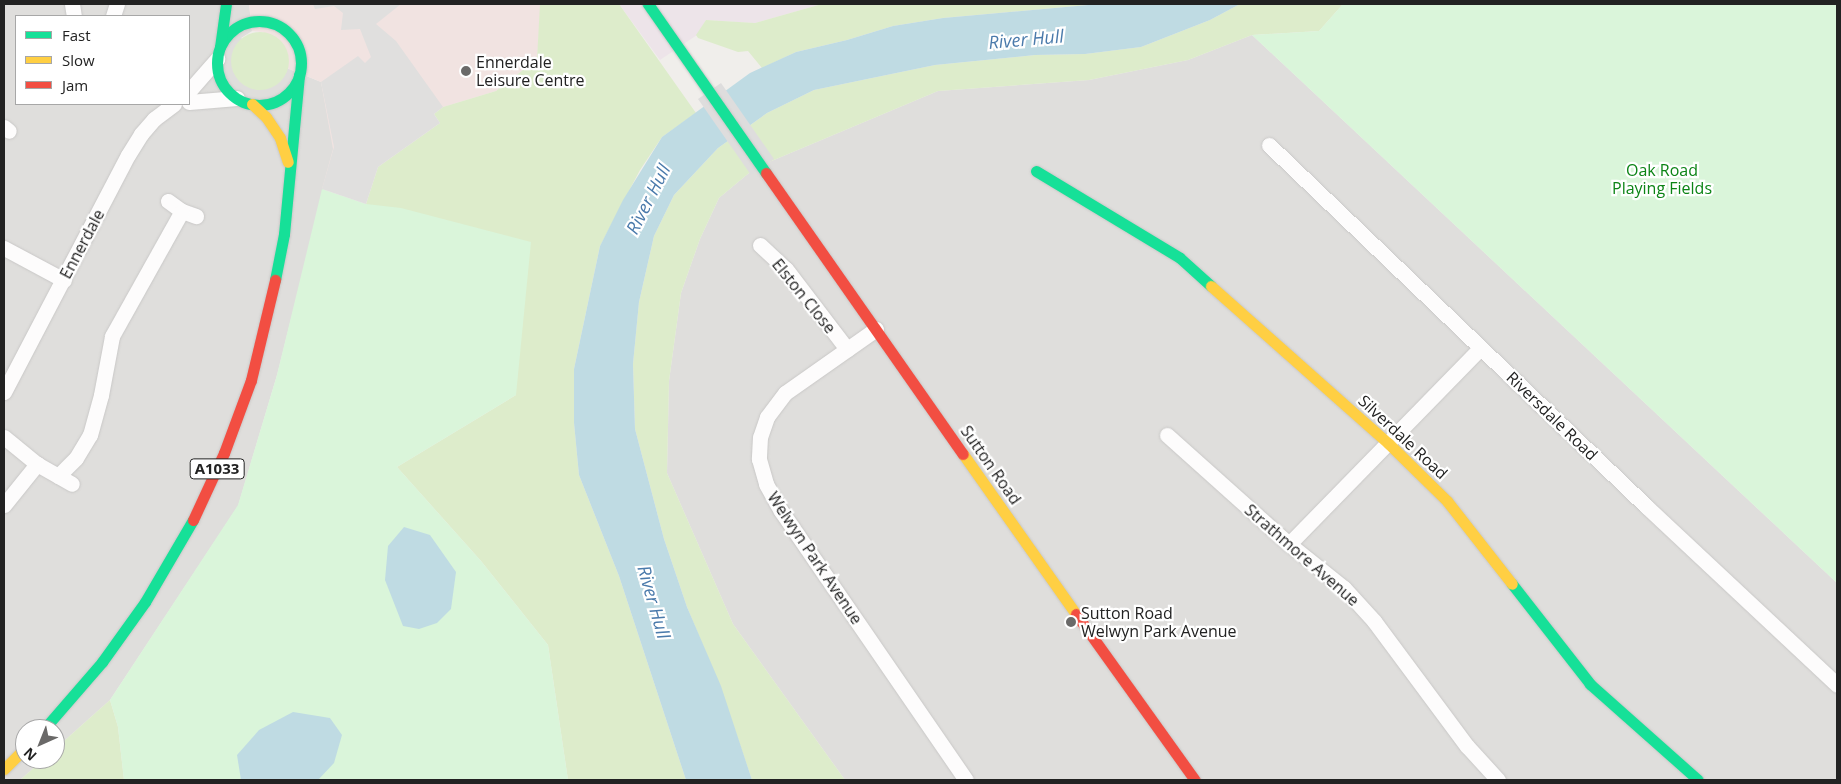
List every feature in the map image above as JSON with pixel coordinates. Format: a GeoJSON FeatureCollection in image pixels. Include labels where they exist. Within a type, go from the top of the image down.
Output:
{"type":"FeatureCollection","features":[{"type":"Feature","properties":{"kind":"main road"},"geometry":{"type":"LineString","coordinates":[[219,53],[227,35],[238,27],[250,22],[264,21],[285,30],[297,45],[301,62],[299,75],[290,90],[276,101],[252,104],[237,98],[222,82],[219,53],[226,4]]}},
{"type":"Feature","properties":{"kind":"main road","name":"Sutton Road"},"geometry":{"type":"LineString","coordinates":[[648,4],[708,92],[1195,780]]}},
{"type":"Feature","properties":{"kind":"main road"},"geometry":{"type":"LineString","coordinates":[[271,8],[276,25]]}},
{"type":"Feature","properties":{"kind":"main road","name":"A1033"},"geometry":{"type":"LineString","coordinates":[[53,719],[102,662],[145,602],[189,530],[224,453],[251,380],[284,234],[299,75]]}},
{"type":"Feature","properties":{"kind":"main road","name":"A1033"},"geometry":{"type":"LineString","coordinates":[[252,104],[266,117],[275,131],[290,165]]}},
{"type":"Feature","properties":{"kind":"main road","name":"Silverdale Road"},"geometry":{"type":"LineString","coordinates":[[1036,171],[1180,258],[1388,443],[1447,501],[1590,684],[1698,780]]}},
{"type":"Feature","properties":{"kind":"main road"},"geometry":{"type":"LineString","coordinates":[[4,769],[15,758]]}},
{"type":"Feature","properties":{"kind":"street"},"geometry":{"type":"LineString","coordinates":[[190,90],[219,53]]}},
{"type":"Feature","properties":{"kind":"street"},"geometry":{"type":"LineString","coordinates":[[190,102],[237,98]]}},
{"type":"Feature","properties":{"kind":"street","name":"Ennerdale"},"geometry":{"type":"LineString","coordinates":[[4,392],[133,148],[154,120],[174,105]]}},
{"type":"Feature","properties":{"kind":"street","name":"Riversdale Road"},"geometry":{"type":"LineString","coordinates":[[1269,145],[1646,508],[1837,685]]}},
{"type":"Feature","properties":{"kind":"street"},"geometry":{"type":"LineString","coordinates":[[58,476],[76,458],[90,435],[101,395],[112,336],[189,214],[168,201]]}},
{"type":"Feature","properties":{"kind":"street","name":"Elston Close"},"geometry":{"type":"LineString","coordinates":[[760,246],[786,269],[847,349]]}},
{"type":"Feature","properties":{"kind":"street"},"geometry":{"type":"LineString","coordinates":[[4,248],[64,280]]}},
{"type":"Feature","properties":{"kind":"street","name":"Welwyn Park Avenue"},"geometry":{"type":"LineString","coordinates":[[876,329],[785,393],[767,417],[760,437],[759,459],[766,484],[781,512],[966,780]]}},
{"type":"Feature","properties":{"kind":"street"},"geometry":{"type":"LineString","coordinates":[[1289,544],[1480,348]]}},
{"type":"Feature","properties":{"kind":"street","name":"Strathmore Avenue"},"geometry":{"type":"LineString","coordinates":[[1167,435],[1289,544],[1344,588],[1374,621],[1467,746],[1498,780]]}},
{"type":"Feature","properties":{"kind":"street"},"geometry":{"type":"LineString","coordinates":[[4,437],[37,464],[72,484]]}},
{"type":"Feature","properties":{"kind":"street"},"geometry":{"type":"LineString","coordinates":[[4,506],[37,464]]}},
{"type":"Feature","properties":{"kind":"shaded area"},"geometry":{"type":"Polygon","coordinates":[[[4,4],[249,4],[252,31],[241,38],[289,69],[321,82],[334,147],[277,375],[238,506],[110,700],[65,740],[65,719],[15,719],[15,769],[33,769],[20,780],[4,780],[4,4]]]}},
{"type":"Feature","properties":{"kind":"shaded area"},"geometry":{"type":"Polygon","coordinates":[[[249,4],[541,4],[537,59],[496,91],[443,107],[322,189],[333,149],[321,82],[289,69],[263,32],[252,31],[249,4]]]}},
{"type":"Feature","properties":{"kind":"shaded area"},"geometry":{"type":"Polygon","coordinates":[[[313,4],[401,4],[376,24],[396,41],[443,107],[434,114],[440,123],[378,167],[366,204],[322,189],[334,147],[321,82],[358,56],[365,63],[371,57],[360,29],[341,30],[343,13],[334,6],[315,9],[313,4]]]}},
{"type":"Feature","properties":{"kind":"shaded area"},"geometry":{"type":"Polygon","coordinates":[[[619,4],[822,4],[755,23],[706,20],[697,35],[660,60],[619,4]]]}},
{"type":"Feature","properties":{"kind":"shaded area"},"geometry":{"type":"Polygon","coordinates":[[[1252,35],[1837,583],[1837,780],[845,780],[733,624],[667,473],[669,381],[681,293],[700,239],[719,198],[755,168],[938,91],[1089,80],[1188,60],[1252,35]]]}},
{"type":"Feature","properties":{"kind":"green space"},"geometry":{"type":"Polygon","coordinates":[[[540,4],[619,4],[696,113],[662,137],[640,170],[600,246],[574,369],[574,423],[579,475],[619,576],[686,780],[568,780],[548,645],[481,561],[397,467],[516,395],[366,204],[378,167],[440,123],[434,114],[443,107],[496,91],[537,59],[540,4]]]}},
{"type":"Feature","properties":{"kind":"green space"},"geometry":{"type":"Polygon","coordinates":[[[822,4],[1099,4],[943,18],[893,26],[847,40],[796,52],[762,68],[748,51],[738,52],[698,38],[696,35],[706,20],[755,23],[822,4]]]}},
{"type":"Feature","properties":{"kind":"green space"},"geometry":{"type":"Polygon","coordinates":[[[1240,4],[1343,4],[1319,31],[1252,35],[1188,60],[1089,80],[938,91],[755,168],[719,198],[700,239],[681,293],[669,381],[667,473],[733,624],[845,780],[752,780],[720,686],[687,607],[664,539],[635,429],[633,364],[639,302],[654,236],[674,195],[718,148],[767,113],[814,90],[935,65],[1035,55],[1085,54],[1141,47],[1210,20],[1240,4]]]}},
{"type":"Feature","properties":{"kind":"green space","name":"Oak Road Playing Fields"},"geometry":{"type":"Polygon","coordinates":[[[1343,4],[1837,4],[1837,583],[1252,35],[1319,31],[1343,4]]]}},
{"type":"Feature","properties":{"kind":"green space"},"geometry":{"type":"Polygon","coordinates":[[[254,32],[266,32],[281,40],[289,55],[289,67],[281,82],[266,90],[254,90],[239,82],[231,67],[231,55],[239,40],[254,32]]]}},
{"type":"Feature","properties":{"kind":"green space"},"geometry":{"type":"Polygon","coordinates":[[[322,189],[366,204],[401,208],[531,242],[516,395],[397,467],[481,561],[548,645],[568,780],[124,780],[118,727],[110,700],[238,505],[277,375],[322,189]]]}},
{"type":"Feature","properties":{"kind":"green space"},"geometry":{"type":"Polygon","coordinates":[[[110,700],[118,727],[124,780],[20,780],[33,769],[65,769],[65,740],[110,700]]]}},
{"type":"Feature","properties":{"kind":"water","name":"River Hull"},"geometry":{"type":"Polygon","coordinates":[[[1099,4],[1240,4],[1210,20],[1141,47],[1085,54],[1035,55],[935,65],[814,90],[767,113],[718,148],[674,195],[654,236],[639,302],[633,364],[635,429],[664,539],[687,607],[721,686],[752,780],[686,780],[619,576],[579,475],[574,423],[574,369],[600,246],[623,200],[662,137],[750,73],[796,52],[847,40],[893,26],[943,18],[1099,4]]]}},
{"type":"Feature","properties":{"kind":"water"},"geometry":{"type":"Polygon","coordinates":[[[404,527],[430,535],[456,572],[451,609],[437,623],[419,629],[403,626],[385,580],[388,546],[404,527]]]}},
{"type":"Feature","properties":{"kind":"water"},"geometry":{"type":"Polygon","coordinates":[[[293,712],[330,718],[342,735],[334,763],[318,780],[241,780],[237,755],[259,730],[293,712]]]}},
{"type":"Feature","properties":{"kind":"pier"},"geometry":{"type":"Polygon","coordinates":[[[721,83],[774,159],[751,175],[698,99],[721,83]]]}},
{"type":"Feature","properties":{"kind":"traffic: fast"},"geometry":{"type":"LineString","coordinates":[[220,47],[226,4]]}},
{"type":"Feature","properties":{"kind":"traffic: fast"},"geometry":{"type":"LineString","coordinates":[[648,4],[766,173]]}},
{"type":"Feature","properties":{"kind":"traffic: fast"},"geometry":{"type":"LineString","coordinates":[[259,21],[282,28],[294,40],[301,63],[294,86],[282,98],[259,105],[236,98],[224,86],[217,63],[224,40],[236,28],[259,21]]}},
{"type":"Feature","properties":{"kind":"traffic: fast"},"geometry":{"type":"LineString","coordinates":[[275,280],[284,234],[299,75]]}},
{"type":"Feature","properties":{"kind":"traffic: fast"},"geometry":{"type":"LineString","coordinates":[[1036,171],[1180,258],[1211,286]]}},
{"type":"Feature","properties":{"kind":"traffic: fast"},"geometry":{"type":"LineString","coordinates":[[53,719],[102,662],[145,602],[193,520]]}},
{"type":"Feature","properties":{"kind":"traffic: fast"},"geometry":{"type":"LineString","coordinates":[[1512,584],[1590,684],[1698,780]]}},
{"type":"Feature","properties":{"kind":"traffic: slow"},"geometry":{"type":"LineString","coordinates":[[252,104],[266,117],[280,138],[288,162]]}},
{"type":"Feature","properties":{"kind":"traffic: slow"},"geometry":{"type":"LineString","coordinates":[[1211,286],[1388,443],[1447,501],[1512,584]]}},
{"type":"Feature","properties":{"kind":"traffic: slow"},"geometry":{"type":"LineString","coordinates":[[963,454],[1076,614]]}},
{"type":"Feature","properties":{"kind":"traffic: slow"},"geometry":{"type":"LineString","coordinates":[[4,769],[15,758]]}},
{"type":"Feature","properties":{"kind":"traffic: jam"},"geometry":{"type":"LineString","coordinates":[[766,173],[963,454]]}},
{"type":"Feature","properties":{"kind":"traffic: jam"},"geometry":{"type":"LineString","coordinates":[[193,520],[224,453],[251,380],[275,280]]}},
{"type":"Feature","properties":{"kind":"traffic: jam"},"geometry":{"type":"LineString","coordinates":[[1076,614],[1195,780]]}},
{"type":"Feature","properties":{"kind":"place","name":"Ennerdale Leisure Centre"},"geometry":{"type":"Point","coordinates":[466,71]}},
{"type":"Feature","properties":{"kind":"place","name":"Sutton Road Welwyn Park Avenue"},"geometry":{"type":"Point","coordinates":[1071,622]}}]}
